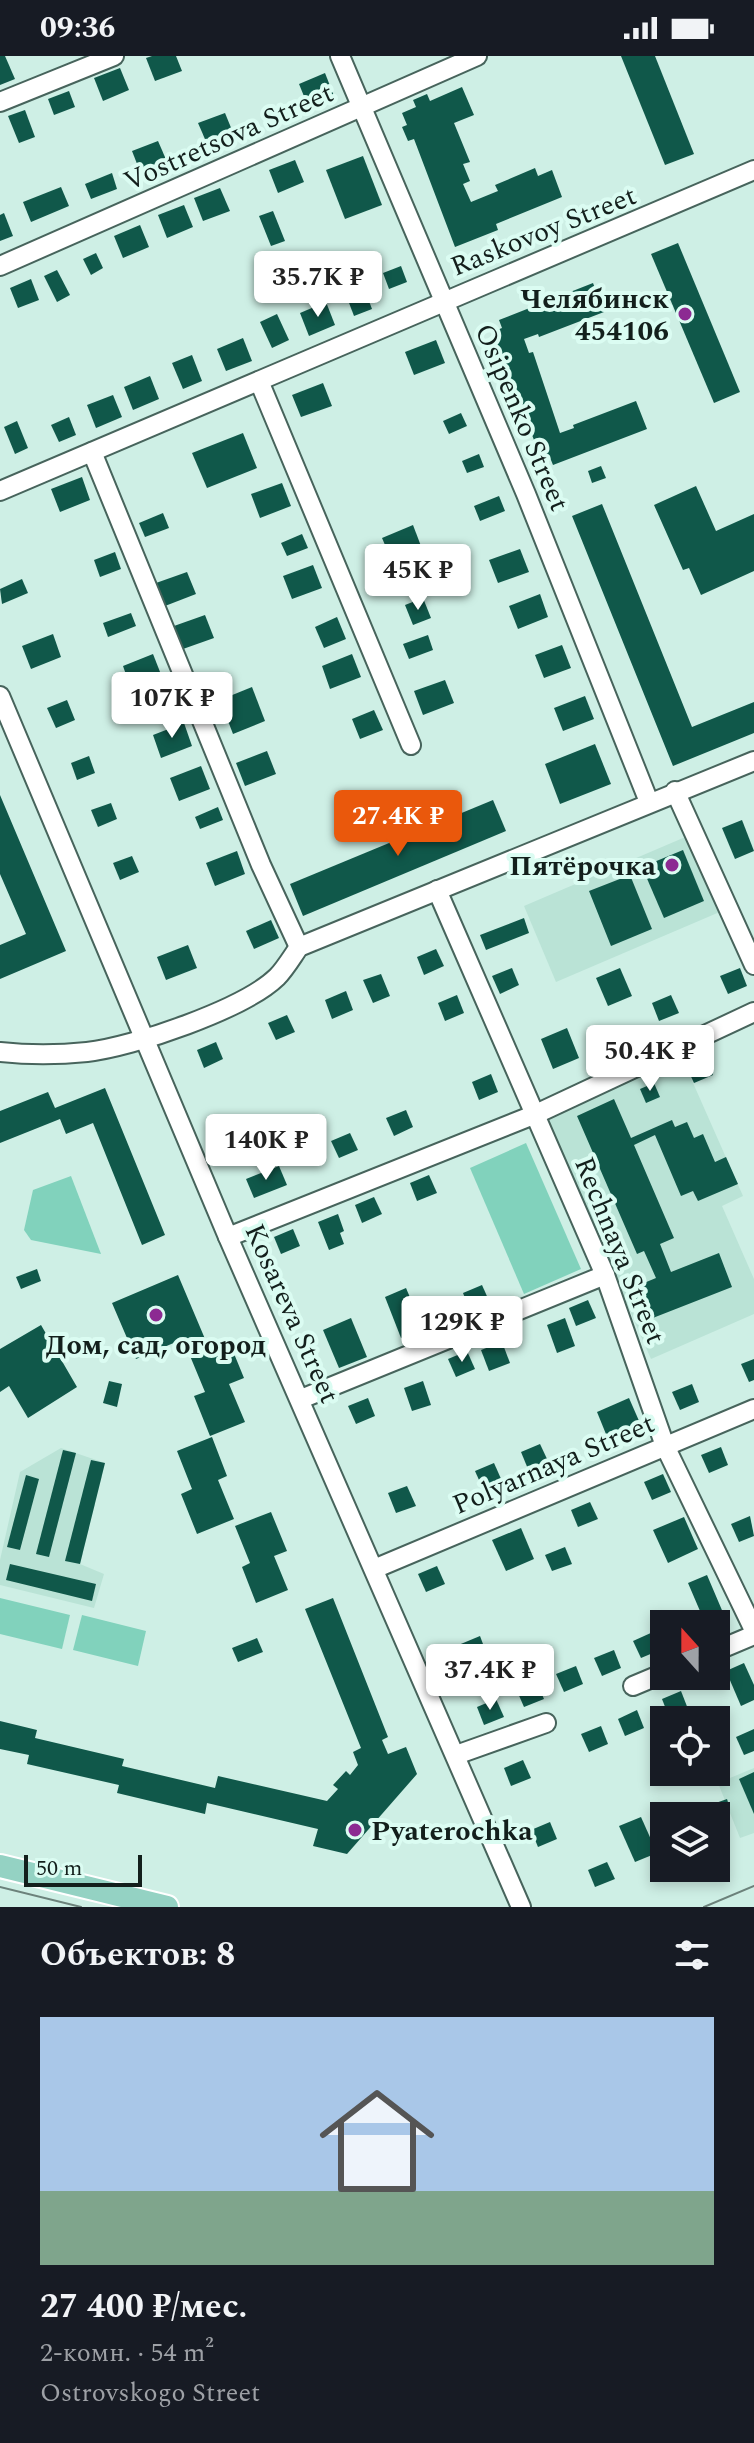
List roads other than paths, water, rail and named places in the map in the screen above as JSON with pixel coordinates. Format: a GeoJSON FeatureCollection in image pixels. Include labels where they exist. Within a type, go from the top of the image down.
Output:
{"type":"FeatureCollection","features":[{"type":"Feature","properties":{"kind":"main road"},"geometry":{"type":"LineString","coordinates":[[0,1866],[167,1907]]}},
{"type":"Feature","properties":{"kind":"street"},"geometry":{"type":"LineString","coordinates":[[0,102],[114,56]]}},
{"type":"Feature","properties":{"kind":"street","name":"Osipenko Street"},"geometry":{"type":"LineString","coordinates":[[340,56],[526,494],[649,802]]}},
{"type":"Feature","properties":{"kind":"street","name":"Vostretsova Street"},"geometry":{"type":"LineString","coordinates":[[0,266],[477,56]]}},
{"type":"Feature","properties":{"kind":"street","name":"Raskovoy Street"},"geometry":{"type":"LineString","coordinates":[[0,491],[754,170]]}},
{"type":"Feature","properties":{"kind":"street"},"geometry":{"type":"LineString","coordinates":[[259,381],[411,745]]}},
{"type":"Feature","properties":{"kind":"street"},"geometry":{"type":"LineString","coordinates":[[92,452],[261,865],[299,947]]}},
{"type":"Feature","properties":{"kind":"street","name":"Kosareva Street"},"geometry":{"type":"LineString","coordinates":[[0,696],[228,1237],[521,1907]]}},
{"type":"Feature","properties":{"kind":"street"},"geometry":{"type":"LineString","coordinates":[[0,1052],[24,1055],[89,1052],[144,1038],[239,1001],[277,978],[299,947],[754,761]]}},
{"type":"Feature","properties":{"kind":"street"},"geometry":{"type":"LineString","coordinates":[[675,791],[754,965]]}},
{"type":"Feature","properties":{"kind":"street","name":"Rechnaya Street"},"geometry":{"type":"LineString","coordinates":[[437,890],[605,1275],[665,1446],[754,1632]]}},
{"type":"Feature","properties":{"kind":"street"},"geometry":{"type":"LineString","coordinates":[[228,1237],[536,1114],[754,1012]]}},
{"type":"Feature","properties":{"kind":"street"},"geometry":{"type":"LineString","coordinates":[[301,1399],[605,1275]]}},
{"type":"Feature","properties":{"kind":"street","name":"Polyarnaya Street"},"geometry":{"type":"LineString","coordinates":[[374,1569],[754,1409]]}},
{"type":"Feature","properties":{"kind":"street"},"geometry":{"type":"LineString","coordinates":[[730,1644],[754,1632]]}},
{"type":"Feature","properties":{"kind":"street"},"geometry":{"type":"LineString","coordinates":[[633,1686],[650,1679]]}},
{"type":"Feature","properties":{"kind":"street"},"geometry":{"type":"LineString","coordinates":[[456,1755],[546,1723]]}},
{"type":"Feature","properties":{"kind":"tram line"},"geometry":{"type":"LineString","coordinates":[[704,1907],[754,1886]]}},
{"type":"Feature","properties":{"kind":"tram line"},"geometry":{"type":"LineString","coordinates":[[0,1887],[81,1907]]}},
{"type":"Feature","properties":{"kind":"place","name":"Челябинск 454106"},"geometry":{"type":"Point","coordinates":[685,314]}},
{"type":"Feature","properties":{"kind":"place","name":"Пятёрочка"},"geometry":{"type":"Point","coordinates":[672,865]}},
{"type":"Feature","properties":{"kind":"place","name":"Дом, сад, огород"},"geometry":{"type":"Point","coordinates":[156,1315]}},
{"type":"Feature","properties":{"kind":"place","name":"Pyaterochka"},"geometry":{"type":"Point","coordinates":[355,1830]}}]}
